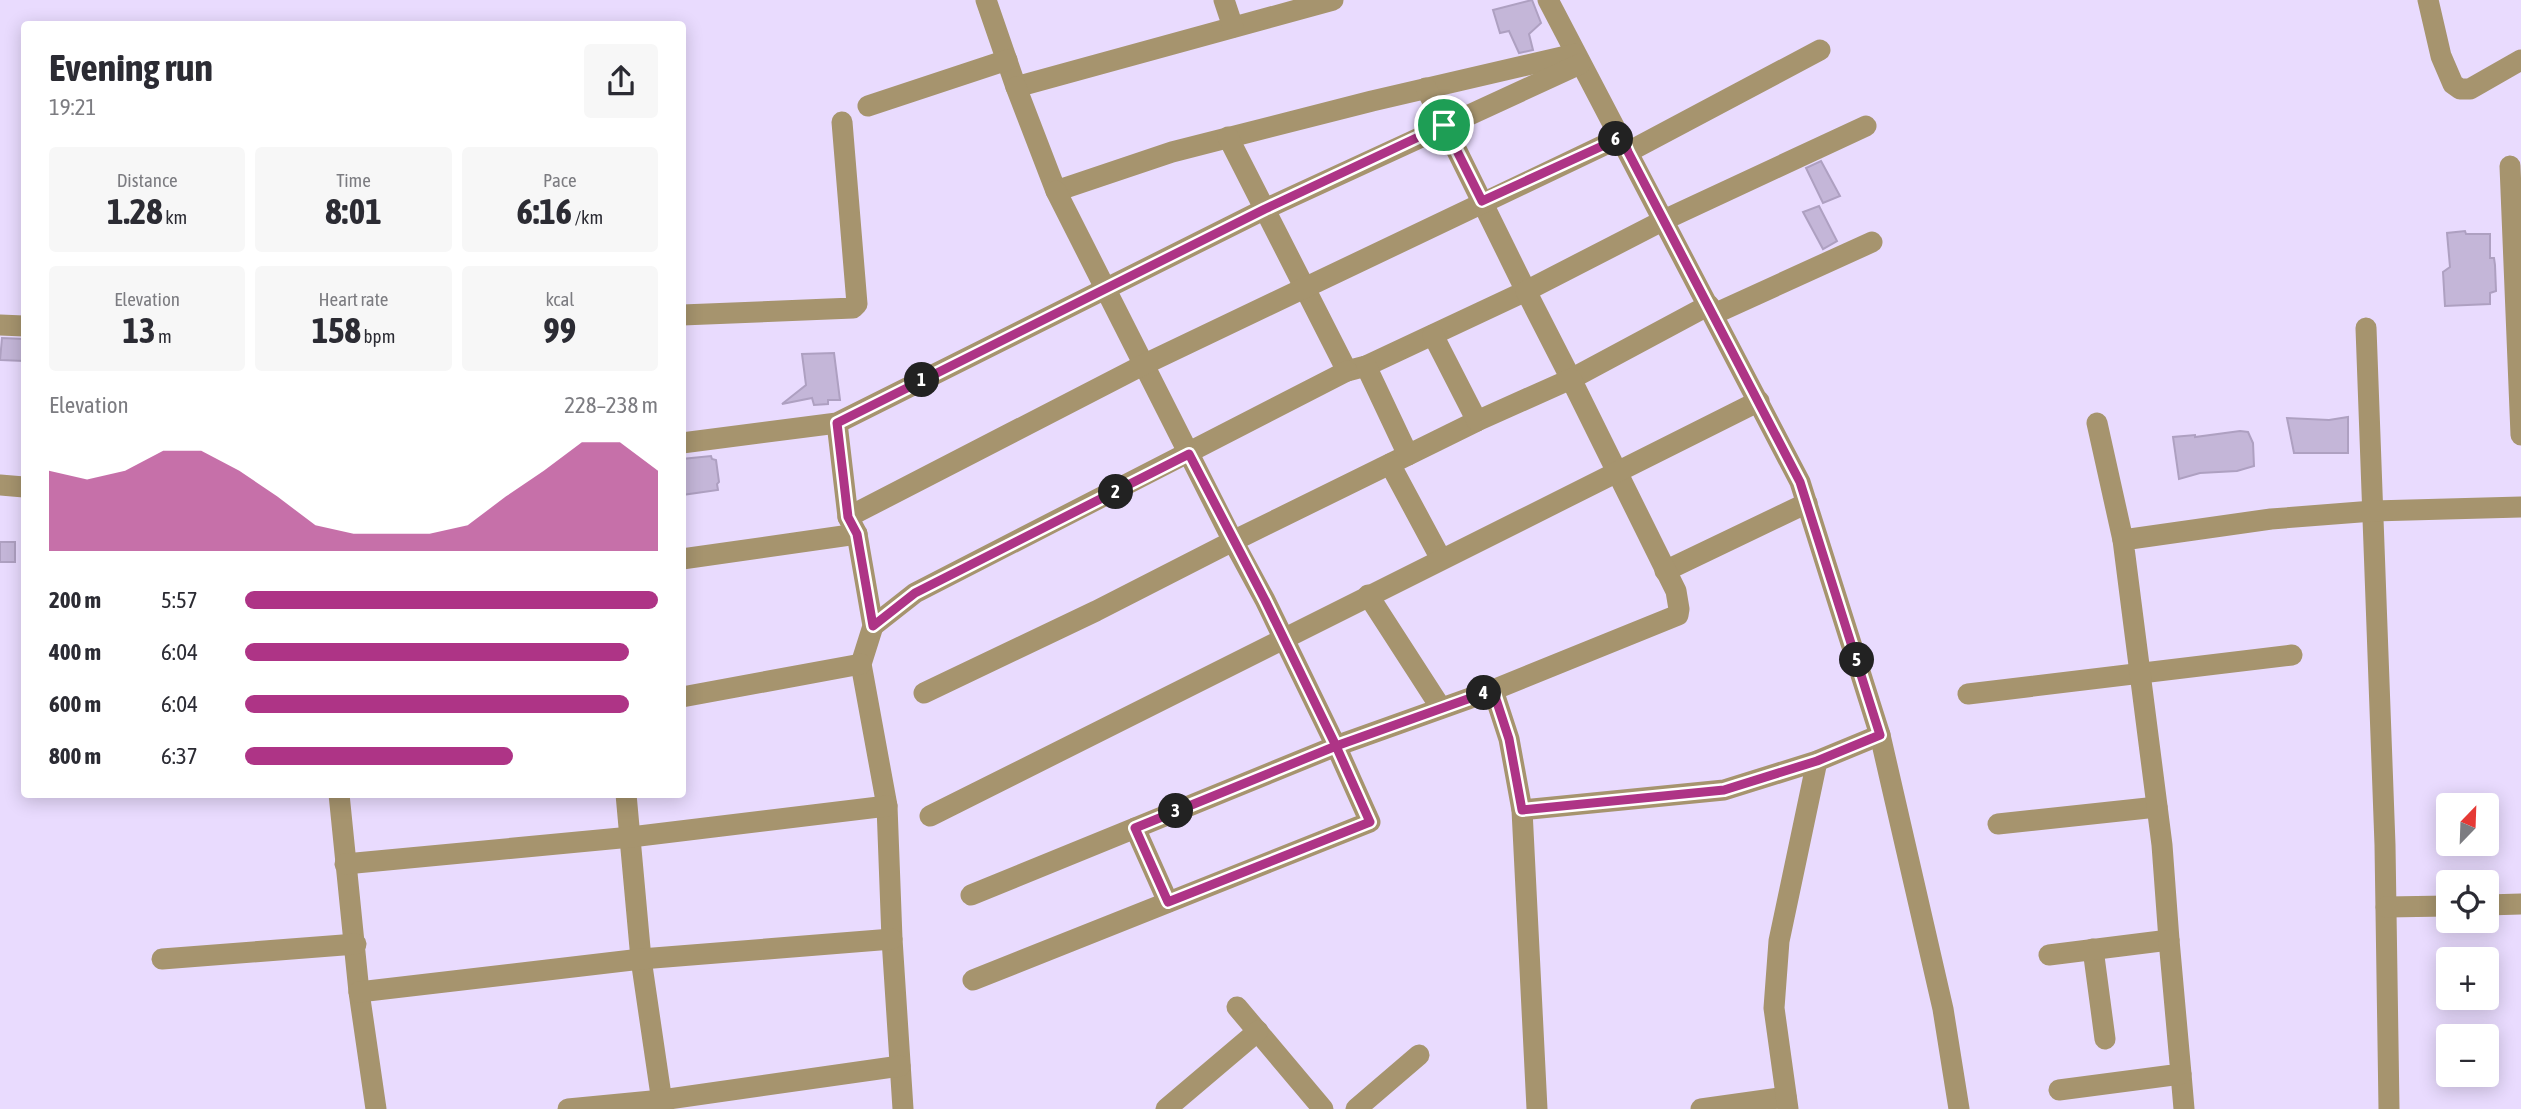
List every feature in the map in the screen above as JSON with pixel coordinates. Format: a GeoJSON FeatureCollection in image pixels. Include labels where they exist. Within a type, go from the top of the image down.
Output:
{"type":"FeatureCollection","features":[{"type":"Feature","properties":{"kind":"street"},"geometry":{"type":"LineString","coordinates":[[973,980],[1370,822],[1283,637],[1056,191],[986,0]]}},
{"type":"Feature","properties":{"kind":"street"},"geometry":{"type":"LineString","coordinates":[[1224,0],[1233,27]]}},
{"type":"Feature","properties":{"kind":"street"},"geometry":{"type":"LineString","coordinates":[[1016,87],[1333,0]]}},
{"type":"Feature","properties":{"kind":"street"},"geometry":{"type":"LineString","coordinates":[[1548,0],[1800,482],[1880,735],[1943,1009],[1959,1109]]}},
{"type":"Feature","properties":{"kind":"street"},"geometry":{"type":"LineString","coordinates":[[2428,0],[2441,56],[2453,84],[2460,89],[2470,89],[2521,60]]}},
{"type":"Feature","properties":{"kind":"street"},"geometry":{"type":"LineString","coordinates":[[686,558],[852,526],[1143,365],[1482,201],[1625,144],[1820,50]]}},
{"type":"Feature","properties":{"kind":"street"},"geometry":{"type":"LineString","coordinates":[[1056,191],[1172,152],[1228,137],[1426,88],[1577,59]]}},
{"type":"Feature","properties":{"kind":"street"},"geometry":{"type":"LineString","coordinates":[[686,442],[837,423],[1265,209],[1577,59]]}},
{"type":"Feature","properties":{"kind":"street"},"geometry":{"type":"LineString","coordinates":[[868,106],[1007,60]]}},
{"type":"Feature","properties":{"kind":"street"},"geometry":{"type":"LineString","coordinates":[[971,895],[1336,746],[1493,690],[1678,615],[1676,591],[1426,88]]}},
{"type":"Feature","properties":{"kind":"street"},"geometry":{"type":"LineString","coordinates":[[686,315],[853,308],[856,304],[842,122]]}},
{"type":"Feature","properties":{"kind":"street"},"geometry":{"type":"LineString","coordinates":[[873,626],[915,593],[1357,369],[1526,291],[1664,220],[1866,126]]}},
{"type":"Feature","properties":{"kind":"street"},"geometry":{"type":"LineString","coordinates":[[1228,137],[1306,287],[1357,369],[1441,559]]}},
{"type":"Feature","properties":{"kind":"street"},"geometry":{"type":"LineString","coordinates":[[2510,166],[2521,435]]}},
{"type":"Feature","properties":{"kind":"street"},"geometry":{"type":"LineString","coordinates":[[924,693],[1711,309],[1872,242]]}},
{"type":"Feature","properties":{"kind":"street"},"geometry":{"type":"LineString","coordinates":[[0,325],[21,326]]}},
{"type":"Feature","properties":{"kind":"street"},"geometry":{"type":"LineString","coordinates":[[2366,328],[2386,906],[2389,1109]]}},
{"type":"Feature","properties":{"kind":"street"},"geometry":{"type":"LineString","coordinates":[[1433,335],[1477,421]]}},
{"type":"Feature","properties":{"kind":"street"},"geometry":{"type":"LineString","coordinates":[[930,816],[1759,401]]}},
{"type":"Feature","properties":{"kind":"street"},"geometry":{"type":"LineString","coordinates":[[837,423],[852,526],[873,626],[862,664],[887,806],[903,1109]]}},
{"type":"Feature","properties":{"kind":"street"},"geometry":{"type":"LineString","coordinates":[[2097,423],[2123,540],[2157,807],[2184,1109]]}},
{"type":"Feature","properties":{"kind":"street"},"geometry":{"type":"LineString","coordinates":[[0,485],[21,487]]}},
{"type":"Feature","properties":{"kind":"street"},"geometry":{"type":"LineString","coordinates":[[1665,571],[1807,503]]}},
{"type":"Feature","properties":{"kind":"street"},"geometry":{"type":"LineString","coordinates":[[2123,540],[2271,519],[2373,511],[2521,507]]}},
{"type":"Feature","properties":{"kind":"street"},"geometry":{"type":"LineString","coordinates":[[1368,595],[1441,708]]}},
{"type":"Feature","properties":{"kind":"street"},"geometry":{"type":"LineString","coordinates":[[1968,694],[2292,655]]}},
{"type":"Feature","properties":{"kind":"street"},"geometry":{"type":"LineString","coordinates":[[686,696],[862,664]]}},
{"type":"Feature","properties":{"kind":"street"},"geometry":{"type":"LineString","coordinates":[[1493,690],[1509,739],[1522,810],[1537,1109]]}},
{"type":"Feature","properties":{"kind":"street"},"geometry":{"type":"LineString","coordinates":[[1522,810],[1724,790],[1817,761],[1880,735]]}},
{"type":"Feature","properties":{"kind":"street"},"geometry":{"type":"LineString","coordinates":[[1701,1109],[1787,1103],[1774,1008],[1779,940],[1817,761]]}},
{"type":"Feature","properties":{"kind":"street"},"geometry":{"type":"LineString","coordinates":[[339,798],[359,992],[376,1109]]}},
{"type":"Feature","properties":{"kind":"street"},"geometry":{"type":"LineString","coordinates":[[626,798],[640,959],[663,1105]]}},
{"type":"Feature","properties":{"kind":"street"},"geometry":{"type":"LineString","coordinates":[[345,864],[631,837],[887,806]]}},
{"type":"Feature","properties":{"kind":"street"},"geometry":{"type":"LineString","coordinates":[[1998,824],[2157,807]]}},
{"type":"Feature","properties":{"kind":"street"},"geometry":{"type":"LineString","coordinates":[[1135,828],[1168,902]]}},
{"type":"Feature","properties":{"kind":"street"},"geometry":{"type":"LineString","coordinates":[[2499,905],[2521,904]]}},
{"type":"Feature","properties":{"kind":"street"},"geometry":{"type":"LineString","coordinates":[[2386,906],[2436,906]]}},
{"type":"Feature","properties":{"kind":"street"},"geometry":{"type":"LineString","coordinates":[[359,992],[640,959],[892,939]]}},
{"type":"Feature","properties":{"kind":"street"},"geometry":{"type":"LineString","coordinates":[[2049,955],[2169,940]]}},
{"type":"Feature","properties":{"kind":"street"},"geometry":{"type":"LineString","coordinates":[[162,959],[356,944]]}},
{"type":"Feature","properties":{"kind":"street"},"geometry":{"type":"LineString","coordinates":[[2093,949],[2105,1039]]}},
{"type":"Feature","properties":{"kind":"street"},"geometry":{"type":"LineString","coordinates":[[1237,1007],[1323,1109]]}},
{"type":"Feature","properties":{"kind":"street"},"geometry":{"type":"LineString","coordinates":[[1166,1109],[1258,1031]]}},
{"type":"Feature","properties":{"kind":"street"},"geometry":{"type":"LineString","coordinates":[[1356,1109],[1419,1055]]}},
{"type":"Feature","properties":{"kind":"street"},"geometry":{"type":"LineString","coordinates":[[568,1109],[663,1105],[900,1066]]}},
{"type":"Feature","properties":{"kind":"street"},"geometry":{"type":"LineString","coordinates":[[2059,1090],[2181,1074]]}},
{"type":"Feature","properties":{"kind":"building"},"geometry":{"type":"Polygon","coordinates":[[[1532,0],[1541,23],[1529,34],[1533,50],[1519,53],[1509,31],[1500,33],[1493,10],[1532,0]]]}},
{"type":"Feature","properties":{"kind":"building"},"geometry":{"type":"Polygon","coordinates":[[[1821,161],[1840,196],[1823,203],[1806,168],[1821,161]]]}},
{"type":"Feature","properties":{"kind":"building"},"geometry":{"type":"Polygon","coordinates":[[[1819,206],[1837,241],[1823,249],[1803,212],[1819,206]]]}},
{"type":"Feature","properties":{"kind":"building"},"geometry":{"type":"Polygon","coordinates":[[[2465,231],[2466,234],[2490,234],[2490,258],[2494,258],[2496,291],[2490,293],[2490,304],[2445,306],[2443,272],[2450,267],[2447,233],[2465,231]]]}},
{"type":"Feature","properties":{"kind":"building"},"geometry":{"type":"Polygon","coordinates":[[[2,338],[21,339],[21,361],[0,360],[2,338]]]}},
{"type":"Feature","properties":{"kind":"building"},"geometry":{"type":"Polygon","coordinates":[[[834,353],[840,400],[828,400],[828,404],[814,405],[812,398],[782,404],[806,385],[802,354],[834,353]]]}},
{"type":"Feature","properties":{"kind":"building"},"geometry":{"type":"Polygon","coordinates":[[[2348,417],[2348,453],[2294,453],[2287,418],[2329,420],[2348,417]]]}},
{"type":"Feature","properties":{"kind":"building"},"geometry":{"type":"Polygon","coordinates":[[[2248,432],[2253,443],[2254,466],[2237,471],[2200,473],[2179,479],[2173,437],[2248,432]]]}},
{"type":"Feature","properties":{"kind":"building"},"geometry":{"type":"Polygon","coordinates":[[[711,456],[716,460],[718,490],[686,494],[686,459],[711,456]]]}},
{"type":"Feature","properties":{"kind":"building"},"geometry":{"type":"Polygon","coordinates":[[[0,542],[15,542],[15,562],[0,562],[0,542]]]}},
{"type":"Feature","properties":{"kind":"route"},"geometry":{"type":"LineString","coordinates":[[1444,125],[1265,209],[837,423],[848,517],[857,534],[873,626],[915,593],[1189,454],[1265,600],[1336,746],[1135,828],[1168,902],[1370,822],[1336,746],[1493,690],[1509,739],[1522,810],[1724,790],[1817,761],[1880,735],[1800,482],[1622,137],[1482,201],[1444,125]]}}]}
